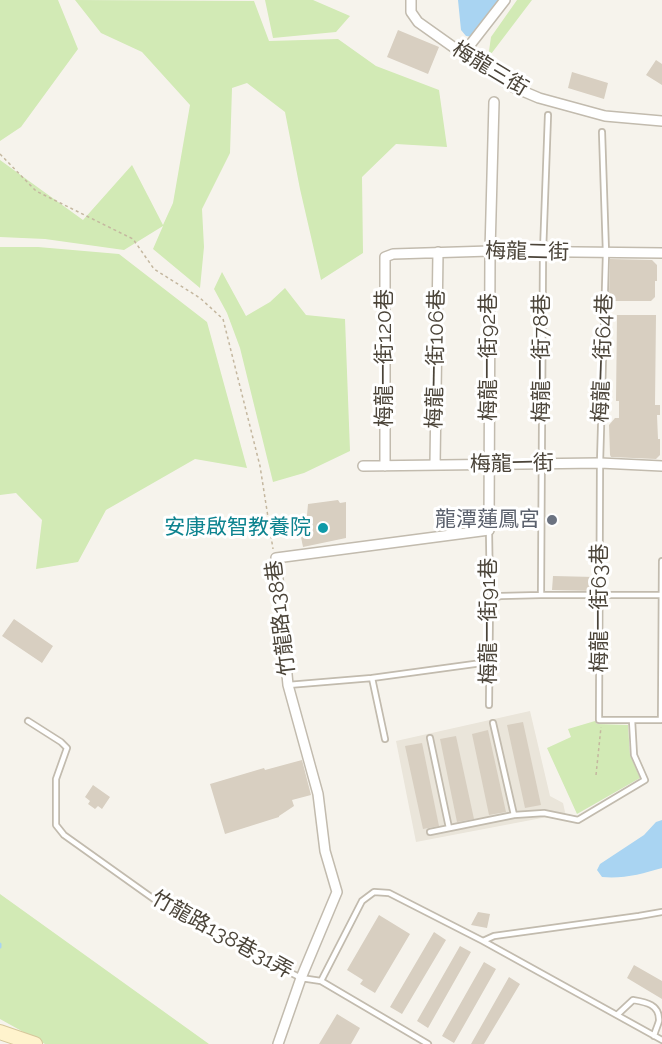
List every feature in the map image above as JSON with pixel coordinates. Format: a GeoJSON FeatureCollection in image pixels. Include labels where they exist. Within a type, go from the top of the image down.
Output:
{"type":"FeatureCollection","features":[{"type":"Feature","properties":{"kind":"street","name":"梅龍三街"},"geometry":{"type":"LineString","coordinates":[[411,0],[411,12],[418,21],[513,87],[539,98],[605,116],[662,121]]}},
{"type":"Feature","properties":{"kind":"street"},"geometry":{"type":"LineString","coordinates":[[463,54],[505,0]]}},
{"type":"Feature","properties":{"kind":"street","name":"梅龍一街92巷"},"geometry":{"type":"LineString","coordinates":[[489,464],[490,250],[494,102]]}},
{"type":"Feature","properties":{"kind":"street","name":"梅龍二街"},"geometry":{"type":"LineString","coordinates":[[393,254],[490,250],[662,253]]}},
{"type":"Feature","properties":{"kind":"street","name":"梅龍一街106巷"},"geometry":{"type":"LineString","coordinates":[[435,465],[438,252]]}},
{"type":"Feature","properties":{"kind":"street","name":"梅龍一街120巷"},"geometry":{"type":"LineString","coordinates":[[385,466],[385,257],[393,254]]}},
{"type":"Feature","properties":{"kind":"street","name":"梅龍一街"},"geometry":{"type":"LineString","coordinates":[[363,466],[600,463],[662,466]]}},
{"type":"Feature","properties":{"kind":"street","name":"梅龍一街91巷"},"geometry":{"type":"LineString","coordinates":[[489,464],[489,530]]}},
{"type":"Feature","properties":{"kind":"street"},"geometry":{"type":"LineString","coordinates":[[276,558],[489,530]]}},
{"type":"Feature","properties":{"kind":"street","name":"竹龍路138巷"},"geometry":{"type":"LineString","coordinates":[[276,558],[288,685],[318,794],[325,851],[337,892],[301,978],[278,1044]]}},
{"type":"Feature","properties":{"kind":"street"},"geometry":{"type":"LineString","coordinates":[[0,1032],[30,1043]]}},
{"type":"Feature","properties":{"kind":"lane","name":"梅龍一街78巷"},"geometry":{"type":"LineString","coordinates":[[542,595],[543,252],[548,115]]}},
{"type":"Feature","properties":{"kind":"lane","name":"梅龍一街64巷"},"geometry":{"type":"LineString","coordinates":[[600,463],[606,253],[602,132]]}},
{"type":"Feature","properties":{"kind":"lane","name":"梅龍一街63巷"},"geometry":{"type":"LineString","coordinates":[[600,463],[599,720],[602,720]]}},
{"type":"Feature","properties":{"kind":"lane","name":"梅龍一街91巷"},"geometry":{"type":"LineString","coordinates":[[489,530],[489,705]]}},
{"type":"Feature","properties":{"kind":"lane"},"geometry":{"type":"LineString","coordinates":[[602,720],[662,720],[662,561]]}},
{"type":"Feature","properties":{"kind":"lane"},"geometry":{"type":"LineString","coordinates":[[490,598],[542,595],[662,595]]}},
{"type":"Feature","properties":{"kind":"lane"},"geometry":{"type":"LineString","coordinates":[[288,685],[372,678],[489,662]]}},
{"type":"Feature","properties":{"kind":"lane"},"geometry":{"type":"LineString","coordinates":[[372,678],[385,739]]}},
{"type":"Feature","properties":{"kind":"lane"},"geometry":{"type":"LineString","coordinates":[[430,832],[514,815],[544,813],[578,820],[645,780],[634,755],[632,720]]}},
{"type":"Feature","properties":{"kind":"lane","name":"竹龍路138巷31弄"},"geometry":{"type":"LineString","coordinates":[[28,721],[67,748],[56,779],[56,825],[64,835],[172,912],[301,978],[321,981]]}},
{"type":"Feature","properties":{"kind":"lane"},"geometry":{"type":"LineString","coordinates":[[493,723],[514,815]]}},
{"type":"Feature","properties":{"kind":"lane"},"geometry":{"type":"LineString","coordinates":[[430,738],[449,828]]}},
{"type":"Feature","properties":{"kind":"lane"},"geometry":{"type":"LineString","coordinates":[[428,1044],[321,981],[363,901],[374,892],[389,893],[483,941],[662,1040]]}},
{"type":"Feature","properties":{"kind":"lane"},"geometry":{"type":"LineString","coordinates":[[483,941],[494,936],[662,912]]}},
{"type":"Feature","properties":{"kind":"lane"},"geometry":{"type":"LineString","coordinates":[[618,1014],[633,1000],[648,1002],[656,1010],[659,1020],[654,1036]]}},
{"type":"Feature","properties":{"kind":"path","name":"竹龍路138巷"},"geometry":{"type":"LineString","coordinates":[[0,154],[36,191],[133,239],[154,269],[200,298],[223,319],[260,466],[273,552],[276,558]]}},
{"type":"Feature","properties":{"kind":"path"},"geometry":{"type":"LineString","coordinates":[[596,775],[602,720]]}},
{"type":"Feature","properties":{"kind":"shaded area"},"geometry":{"type":"Polygon","coordinates":[[[530,711],[550,796],[563,803],[567,821],[547,817],[416,842],[396,741],[530,711]]]}},
{"type":"Feature","properties":{"kind":"green space"},"geometry":{"type":"Polygon","coordinates":[[[0,0],[58,0],[78,49],[21,127],[0,141],[0,0]]]}},
{"type":"Feature","properties":{"kind":"green space"},"geometry":{"type":"Polygon","coordinates":[[[75,0],[254,1],[269,41],[338,39],[376,66],[439,90],[447,147],[396,144],[362,177],[363,253],[321,280],[285,112],[247,83],[232,88],[230,153],[202,209],[204,247],[200,288],[153,249],[163,226],[124,250],[45,239],[0,237],[0,160],[83,220],[132,165],[163,225],[173,203],[190,105],[142,52],[101,33],[75,0]]]}},
{"type":"Feature","properties":{"kind":"green space"},"geometry":{"type":"Polygon","coordinates":[[[265,0],[313,0],[350,16],[336,32],[273,38],[265,0]]]}},
{"type":"Feature","properties":{"kind":"green space"},"geometry":{"type":"Polygon","coordinates":[[[517,0],[532,0],[488,58],[491,37],[517,0]]]}},
{"type":"Feature","properties":{"kind":"green space"},"geometry":{"type":"Polygon","coordinates":[[[0,247],[38,247],[119,254],[207,322],[247,468],[195,459],[106,510],[78,562],[36,569],[42,520],[16,493],[0,495],[0,247]]]}},
{"type":"Feature","properties":{"kind":"green space"},"geometry":{"type":"Polygon","coordinates":[[[222,272],[246,316],[270,302],[285,288],[306,315],[345,319],[350,451],[304,473],[273,482],[240,348],[227,313],[214,289],[222,272]]]}},
{"type":"Feature","properties":{"kind":"green space"},"geometry":{"type":"Polygon","coordinates":[[[595,721],[597,724],[628,725],[630,755],[640,778],[577,814],[547,748],[571,737],[568,729],[595,721]]]}},
{"type":"Feature","properties":{"kind":"green space"},"geometry":{"type":"Polygon","coordinates":[[[0,894],[209,1044],[45,1044],[0,1019],[0,894]]]}},
{"type":"Feature","properties":{"kind":"water"},"geometry":{"type":"Polygon","coordinates":[[[458,0],[500,0],[473,37],[466,36],[461,30],[458,0]]]}},
{"type":"Feature","properties":{"kind":"water"},"geometry":{"type":"Polygon","coordinates":[[[662,820],[662,868],[632,876],[602,877],[597,870],[600,864],[644,835],[656,822],[662,820]]]}},
{"type":"Feature","properties":{"kind":"building"},"geometry":{"type":"Polygon","coordinates":[[[398,30],[439,47],[428,74],[387,57],[398,30]]]}},
{"type":"Feature","properties":{"kind":"building"},"geometry":{"type":"Polygon","coordinates":[[[656,60],[662,64],[662,85],[646,75],[656,60]]]}},
{"type":"Feature","properties":{"kind":"building"},"geometry":{"type":"Polygon","coordinates":[[[572,72],[608,83],[604,99],[568,88],[572,72]]]}},
{"type":"Feature","properties":{"kind":"building"},"geometry":{"type":"Polygon","coordinates":[[[610,259],[652,260],[657,265],[655,297],[651,301],[613,301],[609,296],[610,259]]]}},
{"type":"Feature","properties":{"kind":"building"},"geometry":{"type":"Polygon","coordinates":[[[617,315],[656,315],[655,405],[660,405],[660,415],[657,415],[660,455],[656,459],[611,457],[610,455],[609,425],[615,418],[619,418],[619,401],[616,401],[617,315]]]}},
{"type":"Feature","properties":{"kind":"building","name":"安康啟智教養院"},"geometry":{"type":"Polygon","coordinates":[[[338,500],[340,503],[346,502],[346,538],[303,547],[297,517],[307,515],[308,504],[338,500]]]}},
{"type":"Feature","properties":{"kind":"building"},"geometry":{"type":"Polygon","coordinates":[[[553,576],[595,577],[595,591],[552,590],[553,576]]]}},
{"type":"Feature","properties":{"kind":"building"},"geometry":{"type":"Polygon","coordinates":[[[14,619],[53,646],[42,663],[2,636],[14,619]]]}},
{"type":"Feature","properties":{"kind":"building"},"geometry":{"type":"Polygon","coordinates":[[[523,722],[541,805],[525,808],[507,725],[523,722]]]}},
{"type":"Feature","properties":{"kind":"building"},"geometry":{"type":"Polygon","coordinates":[[[488,730],[506,812],[489,815],[472,734],[488,730]]]}},
{"type":"Feature","properties":{"kind":"building"},"geometry":{"type":"Polygon","coordinates":[[[456,736],[474,819],[457,822],[440,739],[456,736]]]}},
{"type":"Feature","properties":{"kind":"building"},"geometry":{"type":"Polygon","coordinates":[[[422,743],[439,826],[423,829],[405,746],[422,743]]]}},
{"type":"Feature","properties":{"kind":"building"},"geometry":{"type":"Polygon","coordinates":[[[302,760],[311,795],[292,800],[294,806],[279,817],[225,834],[210,784],[264,768],[265,770],[302,760]]]}},
{"type":"Feature","properties":{"kind":"building"},"geometry":{"type":"Polygon","coordinates":[[[93,785],[110,797],[102,809],[98,806],[95,809],[88,804],[90,801],[85,797],[93,785]]]}},
{"type":"Feature","properties":{"kind":"building"},"geometry":{"type":"Polygon","coordinates":[[[478,912],[490,914],[487,928],[471,925],[478,912]]]}},
{"type":"Feature","properties":{"kind":"building"},"geometry":{"type":"Polygon","coordinates":[[[379,915],[410,934],[375,993],[360,984],[363,980],[347,970],[379,915]]]}},
{"type":"Feature","properties":{"kind":"building"},"geometry":{"type":"Polygon","coordinates":[[[434,932],[446,940],[402,1014],[390,1007],[434,932]]]}},
{"type":"Feature","properties":{"kind":"building"},"geometry":{"type":"Polygon","coordinates":[[[460,946],[471,952],[428,1028],[417,1021],[460,946]]]}},
{"type":"Feature","properties":{"kind":"building"},"geometry":{"type":"Polygon","coordinates":[[[484,962],[496,969],[454,1043],[442,1036],[484,962]]]}},
{"type":"Feature","properties":{"kind":"building"},"geometry":{"type":"Polygon","coordinates":[[[634,965],[662,981],[662,999],[627,978],[634,965]]]}},
{"type":"Feature","properties":{"kind":"building"},"geometry":{"type":"Polygon","coordinates":[[[509,977],[520,984],[484,1044],[471,1044],[509,977]]]}},
{"type":"Feature","properties":{"kind":"building"},"geometry":{"type":"Polygon","coordinates":[[[337,1014],[360,1028],[351,1044],[319,1044],[337,1014]]]}},
{"type":"Feature","properties":{"kind":"place","name":"龍潭蓮鳳宮"},"geometry":{"type":"Point","coordinates":[552,520]}},
{"type":"Feature","properties":{"kind":"place","name":"安康啟智教養院"},"geometry":{"type":"Point","coordinates":[323,528]}}]}
